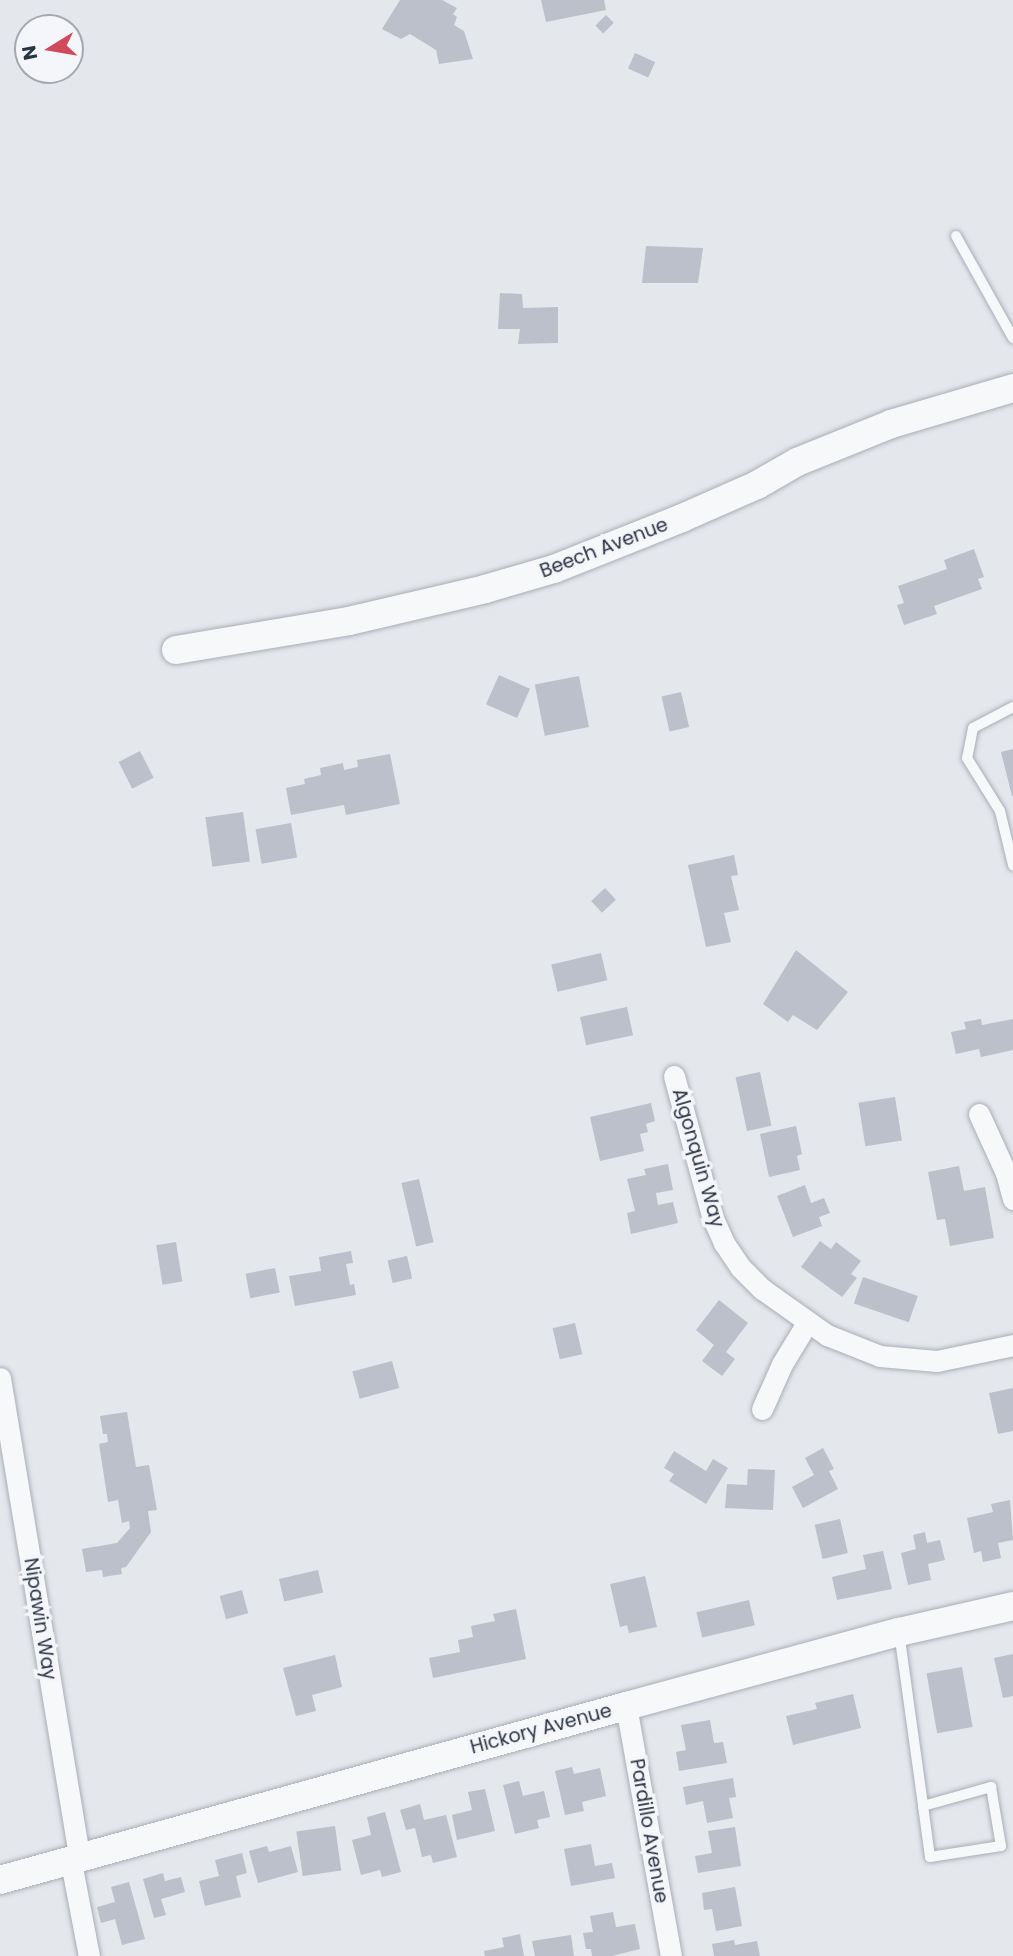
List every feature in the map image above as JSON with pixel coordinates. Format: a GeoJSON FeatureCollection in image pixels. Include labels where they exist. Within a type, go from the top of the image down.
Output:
{"type":"FeatureCollection","features":[{"type":"Feature","properties":{"kind":"street","name":"Beech Avenue"},"geometry":{"type":"LineString","coordinates":[[176,650],[349,621],[485,589],[554,569],[757,485],[797,461],[891,424],[1013,388]]}},
{"type":"Feature","properties":{"kind":"street","name":"Algonquin Way"},"geometry":{"type":"LineString","coordinates":[[674,1076],[712,1216],[724,1244],[751,1279],[807,1322],[853,1347],[908,1360],[966,1357],[1013,1345]]}},
{"type":"Feature","properties":{"kind":"street"},"geometry":{"type":"LineString","coordinates":[[979,1114],[1006,1173],[1013,1199]]}},
{"type":"Feature","properties":{"kind":"street"},"geometry":{"type":"LineString","coordinates":[[762,1409],[782,1364],[807,1322]]}},
{"type":"Feature","properties":{"kind":"street","name":"Nipawin Way"},"geometry":{"type":"LineString","coordinates":[[0,1378],[75,1861]]}},
{"type":"Feature","properties":{"kind":"street","name":"Hickory Avenue"},"geometry":{"type":"LineString","coordinates":[[0,1880],[899,1632],[1013,1606]]}},
{"type":"Feature","properties":{"kind":"street","name":"Pardillo Avenue"},"geometry":{"type":"LineString","coordinates":[[626,1706],[671,1956]]}},
{"type":"Feature","properties":{"kind":"street"},"geometry":{"type":"LineString","coordinates":[[75,1861],[89,1956]]}},
{"type":"Feature","properties":{"kind":"lane"},"geometry":{"type":"LineString","coordinates":[[956,236],[1013,338]]}},
{"type":"Feature","properties":{"kind":"lane"},"geometry":{"type":"LineString","coordinates":[[1013,707],[973,728],[967,758],[1000,811],[1013,865]]}},
{"type":"Feature","properties":{"kind":"lane"},"geometry":{"type":"LineString","coordinates":[[899,1632],[930,1857],[1001,1846],[991,1787],[923,1806]]}},
{"type":"Feature","properties":{"kind":"building"},"geometry":{"type":"Polygon","coordinates":[[[400,0],[442,0],[457,8],[453,14],[457,17],[454,25],[464,31],[473,59],[439,64],[436,50],[410,34],[401,39],[382,29],[400,0]]]}},
{"type":"Feature","properties":{"kind":"building"},"geometry":{"type":"Polygon","coordinates":[[[541,0],[604,0],[606,10],[546,22],[541,0]]]}},
{"type":"Feature","properties":{"kind":"building"},"geometry":{"type":"Polygon","coordinates":[[[606,15],[614,23],[603,33],[595,26],[606,15]]]}},
{"type":"Feature","properties":{"kind":"building"},"geometry":{"type":"Polygon","coordinates":[[[635,53],[655,62],[648,77],[628,69],[635,53]]]}},
{"type":"Feature","properties":{"kind":"building"},"geometry":{"type":"Polygon","coordinates":[[[646,246],[703,248],[698,283],[642,283],[646,246]]]}},
{"type":"Feature","properties":{"kind":"building"},"geometry":{"type":"Polygon","coordinates":[[[500,293],[522,294],[523,308],[558,307],[558,343],[518,344],[520,329],[498,329],[500,293]]]}},
{"type":"Feature","properties":{"kind":"building"},"geometry":{"type":"Polygon","coordinates":[[[974,549],[984,577],[978,579],[982,589],[934,606],[937,614],[904,625],[897,605],[904,603],[898,586],[947,569],[944,560],[974,549]]]}},
{"type":"Feature","properties":{"kind":"building"},"geometry":{"type":"Polygon","coordinates":[[[499,675],[530,689],[517,718],[486,704],[499,675]]]}},
{"type":"Feature","properties":{"kind":"building"},"geometry":{"type":"Polygon","coordinates":[[[579,676],[589,727],[545,736],[535,685],[579,676]]]}},
{"type":"Feature","properties":{"kind":"building"},"geometry":{"type":"Polygon","coordinates":[[[681,692],[689,727],[670,732],[662,696],[681,692]]]}},
{"type":"Feature","properties":{"kind":"building"},"geometry":{"type":"Polygon","coordinates":[[[1013,749],[1013,796],[1012,796],[1001,752],[1013,749]]]}},
{"type":"Feature","properties":{"kind":"building"},"geometry":{"type":"Polygon","coordinates":[[[140,751],[154,778],[132,789],[119,762],[140,751]]]}},
{"type":"Feature","properties":{"kind":"building"},"geometry":{"type":"Polygon","coordinates":[[[390,754],[400,804],[346,815],[344,805],[291,815],[286,788],[305,784],[304,779],[321,775],[320,768],[343,763],[344,770],[358,767],[357,760],[390,754]]]}},
{"type":"Feature","properties":{"kind":"building"},"geometry":{"type":"Polygon","coordinates":[[[243,812],[250,862],[212,867],[205,817],[243,812]]]}},
{"type":"Feature","properties":{"kind":"building"},"geometry":{"type":"Polygon","coordinates":[[[291,823],[297,857],[262,864],[256,829],[291,823]]]}},
{"type":"Feature","properties":{"kind":"building"},"geometry":{"type":"Polygon","coordinates":[[[734,855],[738,875],[731,876],[739,910],[724,913],[731,942],[706,947],[688,865],[734,855]]]}},
{"type":"Feature","properties":{"kind":"building"},"geometry":{"type":"Polygon","coordinates":[[[605,888],[616,900],[602,913],[591,901],[605,888]]]}},
{"type":"Feature","properties":{"kind":"building"},"geometry":{"type":"Polygon","coordinates":[[[796,950],[848,992],[817,1030],[793,1015],[788,1022],[763,1004],[796,950]]]}},
{"type":"Feature","properties":{"kind":"building"},"geometry":{"type":"Polygon","coordinates":[[[601,953],[607,980],[558,992],[551,964],[601,953]]]}},
{"type":"Feature","properties":{"kind":"building"},"geometry":{"type":"Polygon","coordinates":[[[627,1007],[633,1035],[586,1045],[580,1017],[627,1007]]]}},
{"type":"Feature","properties":{"kind":"building"},"geometry":{"type":"Polygon","coordinates":[[[981,1019],[982,1025],[1013,1019],[1013,1050],[981,1057],[979,1049],[956,1054],[951,1032],[966,1029],[964,1022],[981,1019]]]}},
{"type":"Feature","properties":{"kind":"building"},"geometry":{"type":"Polygon","coordinates":[[[760,1072],[771,1126],[747,1131],[736,1077],[760,1072]]]}},
{"type":"Feature","properties":{"kind":"building"},"geometry":{"type":"Polygon","coordinates":[[[895,1097],[902,1140],[865,1146],[858,1103],[895,1097]]]}},
{"type":"Feature","properties":{"kind":"building"},"geometry":{"type":"Polygon","coordinates":[[[651,1103],[655,1121],[646,1124],[648,1132],[640,1134],[644,1151],[600,1161],[590,1117],[651,1103]]]}},
{"type":"Feature","properties":{"kind":"building"},"geometry":{"type":"Polygon","coordinates":[[[796,1126],[802,1154],[797,1156],[800,1170],[769,1177],[760,1134],[796,1126]]]}},
{"type":"Feature","properties":{"kind":"building"},"geometry":{"type":"Polygon","coordinates":[[[668,1164],[673,1190],[656,1193],[658,1205],[673,1202],[678,1223],[631,1234],[627,1213],[635,1211],[627,1179],[646,1175],[644,1169],[668,1164]]]}},
{"type":"Feature","properties":{"kind":"building"},"geometry":{"type":"Polygon","coordinates":[[[959,1166],[964,1191],[985,1187],[994,1238],[950,1246],[945,1219],[937,1220],[928,1172],[959,1166]]]}},
{"type":"Feature","properties":{"kind":"building"},"geometry":{"type":"Polygon","coordinates":[[[419,1179],[434,1242],[416,1246],[401,1183],[419,1179]]]}},
{"type":"Feature","properties":{"kind":"building"},"geometry":{"type":"Polygon","coordinates":[[[805,1185],[811,1203],[824,1198],[830,1213],[819,1217],[822,1226],[793,1237],[777,1196],[805,1185]]]}},
{"type":"Feature","properties":{"kind":"building"},"geometry":{"type":"Polygon","coordinates":[[[820,1241],[831,1249],[836,1242],[861,1261],[851,1274],[857,1278],[842,1297],[801,1267],[820,1241]]]}},
{"type":"Feature","properties":{"kind":"building"},"geometry":{"type":"Polygon","coordinates":[[[176,1242],[182,1282],[163,1285],[156,1245],[176,1242]]]}},
{"type":"Feature","properties":{"kind":"building"},"geometry":{"type":"Polygon","coordinates":[[[351,1251],[353,1263],[346,1264],[350,1285],[354,1284],[356,1295],[295,1306],[289,1276],[321,1271],[319,1257],[351,1251]]]}},
{"type":"Feature","properties":{"kind":"building"},"geometry":{"type":"Polygon","coordinates":[[[407,1256],[412,1278],[393,1283],[388,1260],[407,1256]]]}},
{"type":"Feature","properties":{"kind":"building"},"geometry":{"type":"Polygon","coordinates":[[[275,1268],[280,1293],[250,1298],[246,1274],[275,1268]]]}},
{"type":"Feature","properties":{"kind":"building"},"geometry":{"type":"Polygon","coordinates":[[[863,1277],[918,1296],[909,1322],[854,1303],[863,1277]]]}},
{"type":"Feature","properties":{"kind":"building"},"geometry":{"type":"Polygon","coordinates":[[[719,1300],[748,1323],[726,1352],[735,1359],[722,1376],[702,1361],[714,1345],[696,1330],[719,1300]]]}},
{"type":"Feature","properties":{"kind":"building"},"geometry":{"type":"Polygon","coordinates":[[[575,1323],[582,1354],[560,1359],[553,1328],[575,1323]]]}},
{"type":"Feature","properties":{"kind":"building"},"geometry":{"type":"Polygon","coordinates":[[[392,1361],[399,1388],[360,1399],[352,1372],[392,1361]]]}},
{"type":"Feature","properties":{"kind":"building"},"geometry":{"type":"Polygon","coordinates":[[[1013,1388],[1013,1431],[998,1434],[989,1393],[1013,1388]]]}},
{"type":"Feature","properties":{"kind":"building"},"geometry":{"type":"Polygon","coordinates":[[[127,1412],[136,1467],[149,1465],[157,1510],[148,1511],[151,1532],[126,1567],[121,1568],[122,1574],[103,1577],[102,1570],[86,1572],[82,1549],[117,1543],[130,1528],[129,1521],[122,1523],[118,1500],[108,1502],[99,1444],[108,1442],[107,1434],[103,1434],[100,1416],[127,1412]]]}},
{"type":"Feature","properties":{"kind":"building"},"geometry":{"type":"Polygon","coordinates":[[[823,1448],[834,1469],[829,1471],[838,1489],[803,1508],[792,1487],[814,1475],[805,1458],[823,1448]]]}},
{"type":"Feature","properties":{"kind":"building"},"geometry":{"type":"Polygon","coordinates":[[[674,1451],[706,1471],[713,1459],[728,1468],[706,1504],[669,1481],[674,1474],[664,1468],[674,1451]]]}},
{"type":"Feature","properties":{"kind":"building"},"geometry":{"type":"Polygon","coordinates":[[[748,1469],[775,1470],[773,1510],[725,1508],[727,1484],[747,1485],[748,1469]]]}},
{"type":"Feature","properties":{"kind":"building"},"geometry":{"type":"Polygon","coordinates":[[[1010,1500],[1013,1540],[998,1543],[1001,1558],[983,1562],[981,1551],[974,1553],[967,1518],[993,1512],[991,1504],[1010,1500]]]}},
{"type":"Feature","properties":{"kind":"building"},"geometry":{"type":"Polygon","coordinates":[[[840,1519],[848,1553],[823,1559],[815,1525],[840,1519]]]}},
{"type":"Feature","properties":{"kind":"building"},"geometry":{"type":"Polygon","coordinates":[[[925,1532],[927,1543],[940,1540],[945,1560],[928,1564],[931,1580],[908,1585],[901,1553],[916,1549],[913,1535],[925,1532]]]}},
{"type":"Feature","properties":{"kind":"building"},"geometry":{"type":"Polygon","coordinates":[[[883,1551],[892,1589],[837,1600],[832,1577],[866,1569],[863,1555],[883,1551]]]}},
{"type":"Feature","properties":{"kind":"building"},"geometry":{"type":"Polygon","coordinates":[[[318,1570],[323,1592],[284,1601],[279,1579],[318,1570]]]}},
{"type":"Feature","properties":{"kind":"building"},"geometry":{"type":"Polygon","coordinates":[[[645,1576],[657,1627],[629,1633],[627,1625],[620,1627],[610,1584],[645,1576]]]}},
{"type":"Feature","properties":{"kind":"building"},"geometry":{"type":"Polygon","coordinates":[[[242,1590],[248,1613],[226,1619],[220,1596],[242,1590]]]}},
{"type":"Feature","properties":{"kind":"building"},"geometry":{"type":"Polygon","coordinates":[[[749,1600],[755,1625],[702,1637],[696,1612],[749,1600]]]}},
{"type":"Feature","properties":{"kind":"building"},"geometry":{"type":"Polygon","coordinates":[[[516,1609],[526,1659],[433,1678],[429,1658],[460,1652],[458,1640],[473,1637],[471,1626],[495,1621],[493,1614],[516,1609]]]}},
{"type":"Feature","properties":{"kind":"building"},"geometry":{"type":"Polygon","coordinates":[[[1013,1654],[1013,1696],[1003,1698],[994,1658],[1013,1654]]]}},
{"type":"Feature","properties":{"kind":"building"},"geometry":{"type":"Polygon","coordinates":[[[335,1655],[342,1687],[312,1695],[316,1711],[296,1716],[283,1668],[335,1655]]]}},
{"type":"Feature","properties":{"kind":"building"},"geometry":{"type":"Polygon","coordinates":[[[962,1667],[973,1727],[937,1733],[927,1673],[962,1667]]]}},
{"type":"Feature","properties":{"kind":"building"},"geometry":{"type":"Polygon","coordinates":[[[853,1694],[861,1728],[793,1745],[786,1716],[817,1709],[815,1703],[853,1694]]]}},
{"type":"Feature","properties":{"kind":"building"},"geometry":{"type":"Polygon","coordinates":[[[710,1720],[714,1743],[723,1742],[727,1763],[679,1771],[676,1752],[686,1750],[681,1725],[710,1720]]]}},
{"type":"Feature","properties":{"kind":"building"},"geometry":{"type":"Polygon","coordinates":[[[572,1767],[574,1774],[600,1768],[606,1796],[582,1802],[584,1811],[565,1815],[555,1771],[572,1767]]]}},
{"type":"Feature","properties":{"kind":"building"},"geometry":{"type":"Polygon","coordinates":[[[733,1778],[736,1797],[729,1798],[733,1818],[707,1823],[703,1801],[686,1805],[683,1787],[733,1778]]]}},
{"type":"Feature","properties":{"kind":"building"},"geometry":{"type":"Polygon","coordinates":[[[519,1781],[523,1796],[544,1791],[550,1817],[537,1820],[539,1828],[515,1834],[503,1785],[519,1781]]]}},
{"type":"Feature","properties":{"kind":"building"},"geometry":{"type":"Polygon","coordinates":[[[485,1789],[495,1831],[457,1840],[452,1815],[472,1810],[468,1792],[485,1789]]]}},
{"type":"Feature","properties":{"kind":"building"},"geometry":{"type":"Polygon","coordinates":[[[420,1804],[424,1820],[446,1815],[457,1857],[433,1863],[431,1855],[422,1857],[415,1828],[406,1830],[400,1810],[420,1804]]]}},
{"type":"Feature","properties":{"kind":"building"},"geometry":{"type":"Polygon","coordinates":[[[385,1812],[401,1872],[382,1877],[380,1870],[361,1875],[352,1840],[371,1835],[367,1817],[385,1812]]]}},
{"type":"Feature","properties":{"kind":"building"},"geometry":{"type":"Polygon","coordinates":[[[335,1826],[341,1871],[303,1876],[296,1831],[335,1826]]]}},
{"type":"Feature","properties":{"kind":"building"},"geometry":{"type":"Polygon","coordinates":[[[735,1827],[741,1866],[698,1873],[695,1856],[712,1853],[708,1831],[735,1827]]]}},
{"type":"Feature","properties":{"kind":"building"},"geometry":{"type":"Polygon","coordinates":[[[591,1844],[595,1866],[612,1863],[615,1878],[571,1886],[564,1849],[591,1844]]]}},
{"type":"Feature","properties":{"kind":"building"},"geometry":{"type":"Polygon","coordinates":[[[267,1846],[269,1852],[291,1846],[298,1872],[258,1883],[249,1851],[267,1846]]]}},
{"type":"Feature","properties":{"kind":"building"},"geometry":{"type":"Polygon","coordinates":[[[242,1853],[247,1873],[236,1876],[241,1897],[205,1906],[199,1881],[219,1876],[215,1860],[242,1853]]]}},
{"type":"Feature","properties":{"kind":"building"},"geometry":{"type":"Polygon","coordinates":[[[163,1873],[165,1881],[181,1877],[185,1892],[161,1899],[166,1915],[154,1918],[143,1879],[163,1873]]]}},
{"type":"Feature","properties":{"kind":"building"},"geometry":{"type":"Polygon","coordinates":[[[129,1882],[145,1939],[122,1945],[115,1919],[101,1923],[97,1907],[115,1902],[111,1887],[129,1882]]]}},
{"type":"Feature","properties":{"kind":"building"},"geometry":{"type":"Polygon","coordinates":[[[735,1887],[742,1926],[716,1931],[712,1909],[704,1910],[702,1893],[735,1887]]]}},
{"type":"Feature","properties":{"kind":"building"},"geometry":{"type":"Polygon","coordinates":[[[613,1912],[616,1927],[635,1924],[640,1949],[612,1956],[592,1956],[591,1949],[586,1949],[583,1933],[593,1932],[590,1916],[613,1912]]]}},
{"type":"Feature","properties":{"kind":"building"},"geometry":{"type":"Polygon","coordinates":[[[520,1934],[524,1956],[485,1956],[484,1951],[504,1947],[502,1938],[520,1934]]]}},
{"type":"Feature","properties":{"kind":"building"},"geometry":{"type":"Polygon","coordinates":[[[571,1935],[574,1956],[535,1956],[532,1941],[571,1935]]]}},
{"type":"Feature","properties":{"kind":"building"},"geometry":{"type":"Polygon","coordinates":[[[734,1940],[735,1945],[757,1941],[760,1956],[714,1956],[712,1944],[734,1940]]]}}]}
